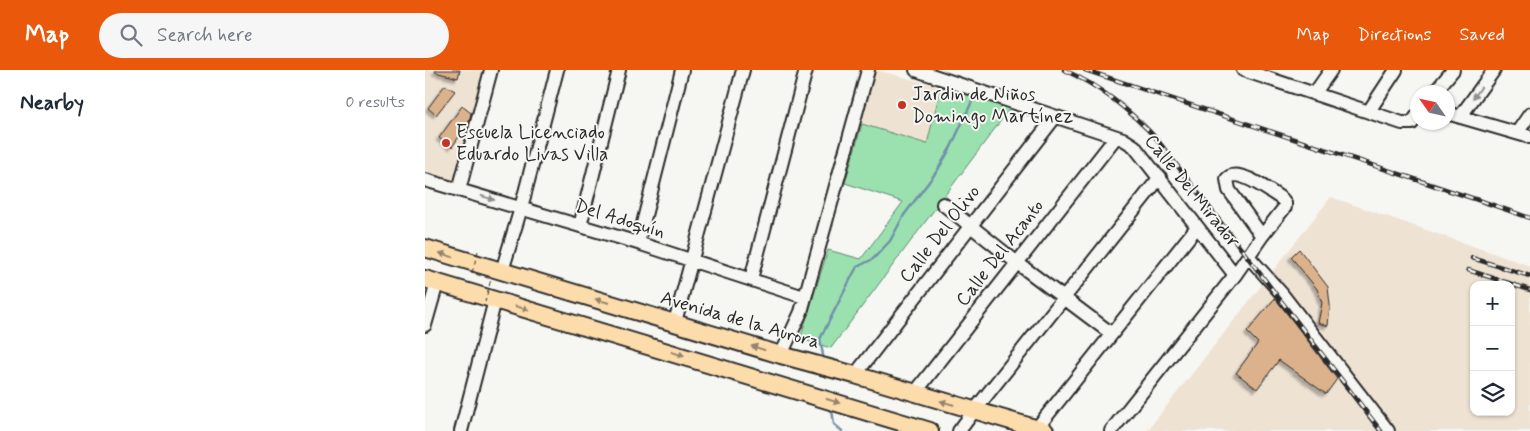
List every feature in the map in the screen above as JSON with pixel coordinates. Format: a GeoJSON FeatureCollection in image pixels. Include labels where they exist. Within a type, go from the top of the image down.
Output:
{"type":"FeatureCollection","features":[{"type":"Feature","properties":{"kind":"main road","name":"Avenida de la Aurora"},"geometry":{"type":"LineString","coordinates":[[425,248],[781,355],[1041,430]]}},
{"type":"Feature","properties":{"kind":"main road"},"geometry":{"type":"LineString","coordinates":[[431,281],[490,301],[555,317],[899,426],[930,431]]}},
{"type":"Feature","properties":{"kind":"main road"},"geometry":{"type":"LineString","coordinates":[[555,317],[566,306],[567,299],[563,289]]}},
{"type":"Feature","properties":{"kind":"street"},"geometry":{"type":"LineString","coordinates":[[459,190],[491,70]]}},
{"type":"Feature","properties":{"kind":"street"},"geometry":{"type":"LineString","coordinates":[[502,271],[521,208],[557,70]]}},
{"type":"Feature","properties":{"kind":"street"},"geometry":{"type":"LineString","coordinates":[[580,226],[619,70]]}},
{"type":"Feature","properties":{"kind":"street"},"geometry":{"type":"LineString","coordinates":[[637,243],[683,70]]}},
{"type":"Feature","properties":{"kind":"street"},"geometry":{"type":"LineString","coordinates":[[675,322],[743,70]]}},
{"type":"Feature","properties":{"kind":"street"},"geometry":{"type":"LineString","coordinates":[[751,279],[806,70]]}},
{"type":"Feature","properties":{"kind":"street"},"geometry":{"type":"LineString","coordinates":[[781,355],[799,319],[867,70]]}},
{"type":"Feature","properties":{"kind":"street","name":"Calle Del Mirador"},"geometry":{"type":"LineString","coordinates":[[916,70],[1123,139],[1134,146],[1235,275]]}},
{"type":"Feature","properties":{"kind":"street"},"geometry":{"type":"LineString","coordinates":[[1243,70],[1265,73],[1314,94],[1410,124]]}},
{"type":"Feature","properties":{"kind":"street"},"geometry":{"type":"LineString","coordinates":[[1314,94],[1331,70]]}},
{"type":"Feature","properties":{"kind":"street"},"geometry":{"type":"LineString","coordinates":[[1369,111],[1397,70]]}},
{"type":"Feature","properties":{"kind":"street"},"geometry":{"type":"LineString","coordinates":[[1441,85],[1453,70]]}},
{"type":"Feature","properties":{"kind":"street"},"geometry":{"type":"LineString","coordinates":[[1460,117],[1495,70]]}},
{"type":"Feature","properties":{"kind":"street"},"geometry":{"type":"LineString","coordinates":[[1517,133],[1530,114]]}},
{"type":"Feature","properties":{"kind":"street"},"geometry":{"type":"LineString","coordinates":[[1455,115],[1530,137]]}},
{"type":"Feature","properties":{"kind":"street","name":"Calle Del Olivo"},"geometry":{"type":"LineString","coordinates":[[855,375],[1055,117]]}},
{"type":"Feature","properties":{"kind":"street","name":"Calle Del Acanto"},"geometry":{"type":"LineString","coordinates":[[914,394],[1115,137]]}},
{"type":"Feature","properties":{"kind":"street"},"geometry":{"type":"LineString","coordinates":[[1111,431],[1235,275],[1285,207],[1285,201],[1244,177],[1235,175],[1227,177],[1229,190],[1262,236]]}},
{"type":"Feature","properties":{"kind":"street"},"geometry":{"type":"LineString","coordinates":[[959,431],[1160,177]]}},
{"type":"Feature","properties":{"kind":"street","name":"Del Adoquín"},"geometry":{"type":"LineString","coordinates":[[425,180],[637,243],[804,296]]}},
{"type":"Feature","properties":{"kind":"street"},"geometry":{"type":"LineString","coordinates":[[943,204],[1112,334]]}},
{"type":"Feature","properties":{"kind":"street"},"geometry":{"type":"LineString","coordinates":[[1041,430],[1112,334],[1197,228]]}},
{"type":"Feature","properties":{"kind":"street"},"geometry":{"type":"LineString","coordinates":[[1248,256],[1281,293],[1388,431]]}},
{"type":"Feature","properties":{"kind":"street"},"geometry":{"type":"LineString","coordinates":[[425,325],[431,281]]}},
{"type":"Feature","properties":{"kind":"street"},"geometry":{"type":"LineString","coordinates":[[461,431],[490,301]]}},
{"type":"Feature","properties":{"kind":"path"},"geometry":{"type":"LineString","coordinates":[[478,251],[472,273],[491,279],[490,301]]}},
{"type":"Feature","properties":{"kind":"shaded area","name":"Escuela Licenciado Eduardo Livas Villa"},"geometry":{"type":"Polygon","coordinates":[[[425,70],[486,70],[456,182],[425,171],[425,70]]]}},
{"type":"Feature","properties":{"kind":"shaded area","name":"Jardin de Niños Domingo Martínez"},"geometry":{"type":"Polygon","coordinates":[[[876,70],[941,87],[927,145],[862,124],[876,70]]]}},
{"type":"Feature","properties":{"kind":"shaded area"},"geometry":{"type":"Polygon","coordinates":[[[1331,197],[1530,266],[1530,431],[1147,431],[1331,197]]]}},
{"type":"Feature","properties":{"kind":"green space"},"geometry":{"type":"Polygon","coordinates":[[[941,87],[1011,107],[831,348],[800,339],[828,250],[861,259],[903,202],[845,183],[862,124],[927,144],[941,87]]]}},
{"type":"Feature","properties":{"kind":"building"},"geometry":{"type":"Polygon","coordinates":[[[436,70],[460,70],[458,78],[435,72],[436,70]]]}},
{"type":"Feature","properties":{"kind":"building"},"geometry":{"type":"Polygon","coordinates":[[[445,85],[455,91],[436,115],[428,108],[445,85]]]}},
{"type":"Feature","properties":{"kind":"building"},"geometry":{"type":"Polygon","coordinates":[[[462,106],[471,113],[469,122],[452,147],[439,138],[462,106]]]}},
{"type":"Feature","properties":{"kind":"building"},"geometry":{"type":"Polygon","coordinates":[[[1299,249],[1328,287],[1330,305],[1328,326],[1318,323],[1322,303],[1317,289],[1291,257],[1299,249]]]}},
{"type":"Feature","properties":{"kind":"building"},"geometry":{"type":"Polygon","coordinates":[[[1275,298],[1337,379],[1326,394],[1279,360],[1257,389],[1236,373],[1258,343],[1247,332],[1275,298]]]}},
{"type":"Feature","properties":{"kind":"waterway"},"geometry":{"type":"LineString","coordinates":[[823,355],[820,339],[857,267],[873,259],[890,241],[904,215],[937,171],[951,147],[974,97]]}},
{"type":"Feature","properties":{"kind":"waterway"},"geometry":{"type":"LineString","coordinates":[[832,410],[834,424],[842,431]]}},
{"type":"Feature","properties":{"kind":"railway"},"geometry":{"type":"LineString","coordinates":[[1064,70],[1090,83],[1113,99],[1156,138],[1381,431]]}},
{"type":"Feature","properties":{"kind":"railway"},"geometry":{"type":"LineString","coordinates":[[1085,70],[1530,218]]}},
{"type":"Feature","properties":{"kind":"railway"},"geometry":{"type":"LineString","coordinates":[[1472,258],[1530,276]]}},
{"type":"Feature","properties":{"kind":"railway"},"geometry":{"type":"LineString","coordinates":[[1468,270],[1530,290]]}},
{"type":"Feature","properties":{"kind":"place","name":"Jardin de Niños Domingo Martínez"},"geometry":{"type":"Point","coordinates":[902,105]}},
{"type":"Feature","properties":{"kind":"place","name":"Escuela Licenciado Eduardo Livas Villa"},"geometry":{"type":"Point","coordinates":[446,143]}}]}
